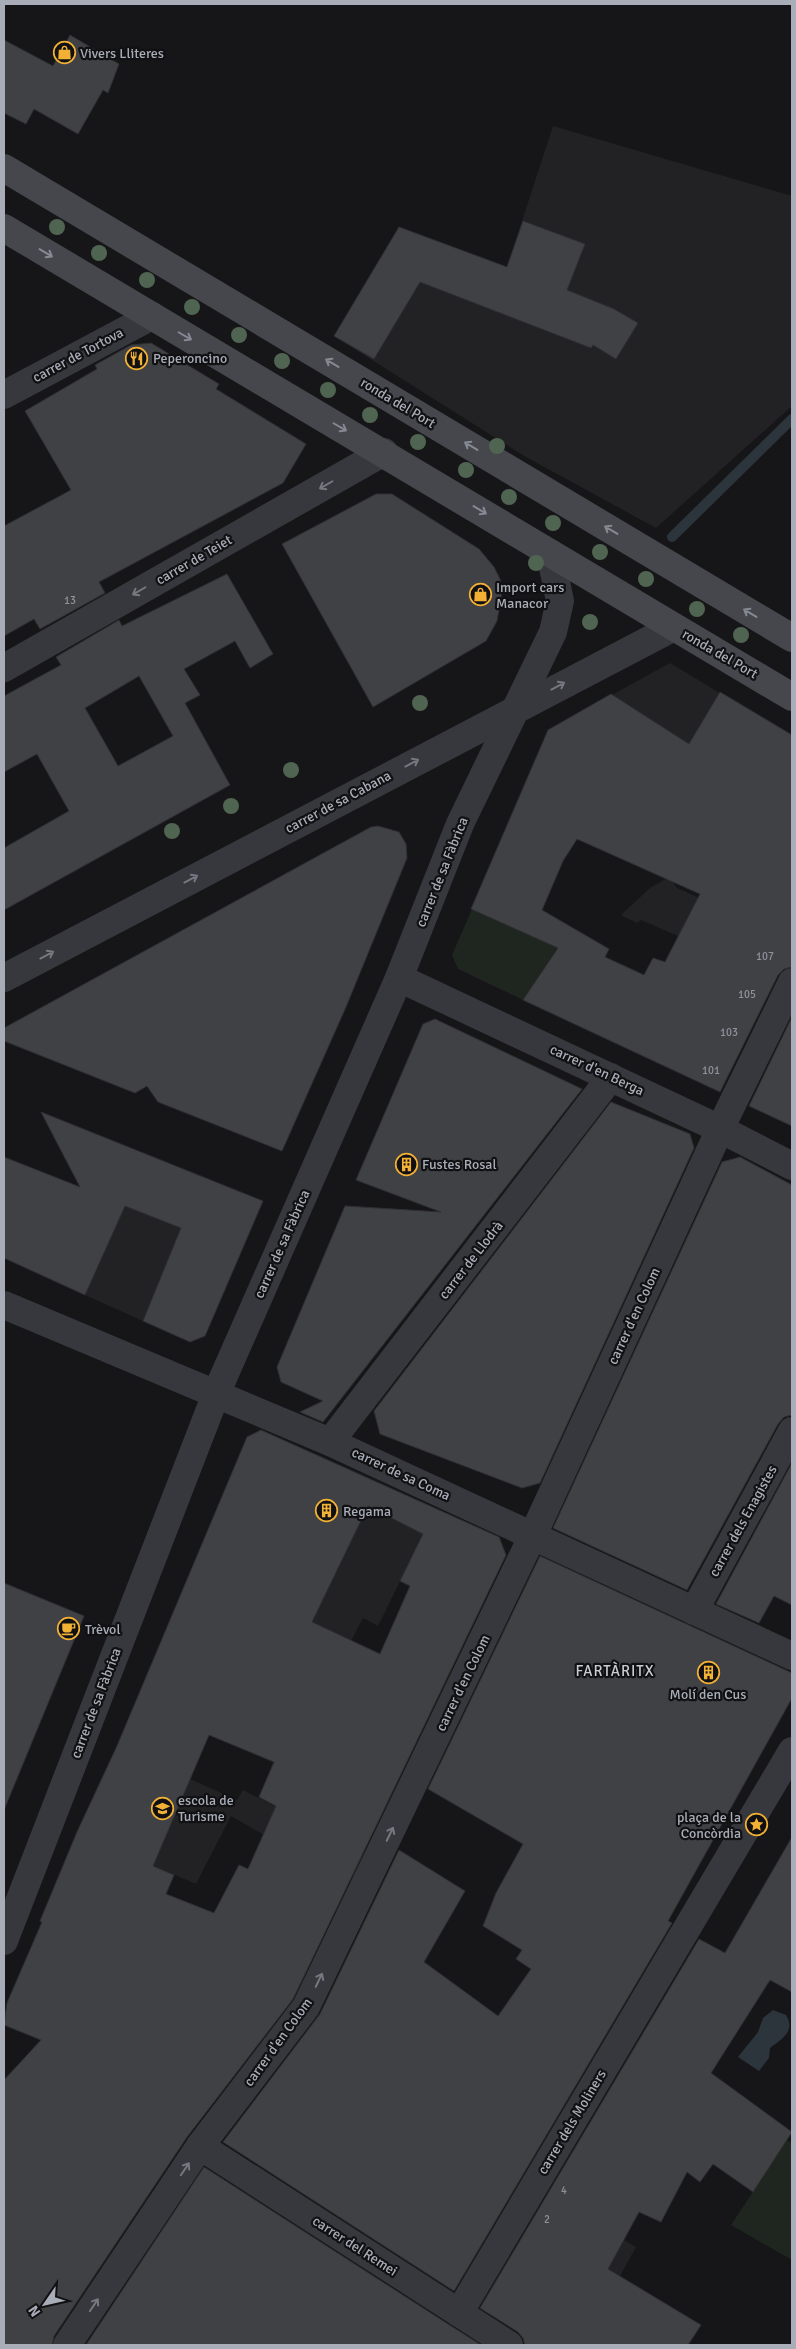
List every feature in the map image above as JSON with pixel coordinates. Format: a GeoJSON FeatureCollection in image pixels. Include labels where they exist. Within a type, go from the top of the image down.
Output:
{"type":"FeatureCollection","features":[{"type":"Feature","properties":{"kind":"main road","name":"ronda del Port"},"geometry":{"type":"LineString","coordinates":[[4,168],[792,638]]}},
{"type":"Feature","properties":{"kind":"main road","name":"ronda del Port"},"geometry":{"type":"LineString","coordinates":[[4,228],[792,696]]}},
{"type":"Feature","properties":{"kind":"street","name":"carrer de Tortova"},"geometry":{"type":"LineString","coordinates":[[4,394],[152,316]]}},
{"type":"Feature","properties":{"kind":"street","name":"carrer de Teiet"},"geometry":{"type":"LineString","coordinates":[[4,668],[384,452]]}},
{"type":"Feature","properties":{"kind":"street","name":"carrer de sa Fàbrica"},"geometry":{"type":"LineString","coordinates":[[4,1939],[216,1394],[399,978],[460,824],[554,632],[560,601],[550,553]]}},
{"type":"Feature","properties":{"kind":"street","name":"carrer de sa Cabana"},"geometry":{"type":"LineString","coordinates":[[4,978],[674,627]]}},
{"type":"Feature","properties":{"kind":"street","name":"carrer d'en Berga"},"geometry":{"type":"LineString","coordinates":[[399,978],[720,1128],[792,1166]]}},
{"type":"Feature","properties":{"kind":"street","name":"carrer d'en Colom"},"geometry":{"type":"LineString","coordinates":[[67,2345],[200,2146],[306,2007],[533,1535],[720,1128],[792,982]]}},
{"type":"Feature","properties":{"kind":"street","name":"carrer de Llodrà"},"geometry":{"type":"LineString","coordinates":[[330,1442],[611,1077]]}},
{"type":"Feature","properties":{"kind":"street","name":"carrer de sa Coma"},"geometry":{"type":"LineString","coordinates":[[4,1305],[330,1442],[792,1656]]}},
{"type":"Feature","properties":{"kind":"street","name":"carrer dels Enagistes"},"geometry":{"type":"LineString","coordinates":[[694,1611],[792,1431]]}},
{"type":"Feature","properties":{"kind":"street","name":"carrer dels Moliners"},"geometry":{"type":"LineString","coordinates":[[459,2313],[792,1751]]}},
{"type":"Feature","properties":{"kind":"street","name":"carrer del Remei"},"geometry":{"type":"LineString","coordinates":[[200,2146],[509,2345]]}},
{"type":"Feature","properties":{"kind":"shaded area"},"geometry":{"type":"Polygon","coordinates":[[[553,126],[792,196],[792,406],[656,528],[526,457],[334,336],[399,227],[507,267],[553,126]]]}},
{"type":"Feature","properties":{"kind":"shaded area"},"geometry":{"type":"Polygon","coordinates":[[[670,663],[720,693],[770,781],[792,796],[792,845],[763,826],[541,747],[548,730],[670,663]]]}},
{"type":"Feature","properties":{"kind":"shaded area"},"geometry":{"type":"Polygon","coordinates":[[[669,877],[677,888],[709,902],[692,942],[641,920],[637,923],[621,915],[650,888],[669,877]]]}},
{"type":"Feature","properties":{"kind":"shaded area"},"geometry":{"type":"Polygon","coordinates":[[[472,909],[558,947],[523,1000],[458,969],[452,955],[472,909]]]}},
{"type":"Feature","properties":{"kind":"shaded area"},"geometry":{"type":"Polygon","coordinates":[[[125,1206],[182,1228],[143,1321],[85,1295],[125,1206]]]}},
{"type":"Feature","properties":{"kind":"shaded area"},"geometry":{"type":"Polygon","coordinates":[[[379,1483],[436,1508],[378,1626],[363,1618],[351,1641],[312,1622],[379,1483]]]}},
{"type":"Feature","properties":{"kind":"shaded area","name":"escola de Turisme"},"geometry":{"type":"Polygon","coordinates":[[[117,1746],[237,1800],[243,1790],[290,1814],[363,1855],[353,1876],[264,1835],[231,1816],[196,1884],[77,1833],[117,1746]]]}},
{"type":"Feature","properties":{"kind":"shaded area"},"geometry":{"type":"Polygon","coordinates":[[[773,2010],[786,2015],[789,2026],[783,2038],[770,2048],[769,2058],[759,2071],[738,2057],[758,2032],[763,2018],[773,2010]]]}},
{"type":"Feature","properties":{"kind":"shaded area"},"geometry":{"type":"Polygon","coordinates":[[[787,2140],[792,2143],[792,2260],[731,2225],[787,2140]]]}},
{"type":"Feature","properties":{"kind":"shaded area"},"geometry":{"type":"Polygon","coordinates":[[[601,2227],[636,2247],[620,2276],[589,2258],[601,2227]]]}},
{"type":"Feature","properties":{"kind":"building"},"geometry":{"type":"Polygon","coordinates":[[[70,35],[119,64],[108,93],[103,90],[78,134],[34,109],[26,124],[4,113],[4,40],[53,66],[70,35]]]}},
{"type":"Feature","properties":{"kind":"building"},"geometry":{"type":"Polygon","coordinates":[[[523,221],[585,244],[567,290],[614,309],[638,323],[616,359],[593,345],[591,348],[420,282],[374,359],[334,336],[399,227],[507,267],[523,221]]]}},
{"type":"Feature","properties":{"kind":"building"},"geometry":{"type":"Polygon","coordinates":[[[151,343],[219,384],[216,389],[306,444],[283,483],[99,582],[105,593],[40,629],[34,619],[4,636],[4,526],[71,490],[25,411],[97,369],[95,365],[131,345],[151,343]]]}},
{"type":"Feature","properties":{"kind":"building"},"geometry":{"type":"Polygon","coordinates":[[[376,494],[392,494],[479,549],[494,567],[500,579],[502,592],[497,621],[486,641],[373,707],[282,544],[376,494]]]}},
{"type":"Feature","properties":{"kind":"building"},"geometry":{"type":"Polygon","coordinates":[[[227,574],[273,654],[250,668],[235,641],[184,669],[200,695],[185,703],[230,785],[4,910],[4,848],[69,811],[37,754],[4,772],[4,696],[61,665],[56,657],[119,620],[122,626],[227,574]],[[139,676],[85,708],[118,766],[173,736],[139,676]]]}},
{"type":"Feature","properties":{"kind":"building"},"geometry":{"type":"Polygon","coordinates":[[[720,692],[792,735],[792,967],[784,969],[778,975],[720,1092],[523,1000],[558,948],[471,909],[548,730],[611,694],[689,744],[720,692]],[[577,839],[563,861],[542,910],[609,949],[605,957],[644,975],[653,958],[665,962],[700,894],[577,839]]]}},
{"type":"Feature","properties":{"kind":"building"},"geometry":{"type":"Polygon","coordinates":[[[378,826],[399,832],[406,844],[407,858],[346,1007],[282,1151],[158,1102],[147,1086],[135,1093],[4,1041],[4,1028],[371,827],[378,826]]]}},
{"type":"Feature","properties":{"kind":"building"},"geometry":{"type":"Polygon","coordinates":[[[792,1017],[792,1126],[749,1106],[792,1017]]]}},
{"type":"Feature","properties":{"kind":"building"},"geometry":{"type":"Polygon","coordinates":[[[435,1019],[582,1089],[323,1422],[300,1412],[323,1401],[281,1382],[277,1367],[345,1206],[441,1212],[356,1180],[423,1024],[435,1019]]]}},
{"type":"Feature","properties":{"kind":"building"},"geometry":{"type":"Polygon","coordinates":[[[611,1102],[690,1134],[694,1148],[540,1483],[522,1488],[380,1434],[374,1411],[611,1102]]]}},
{"type":"Feature","properties":{"kind":"building"},"geometry":{"type":"Polygon","coordinates":[[[41,1112],[263,1201],[205,1336],[190,1342],[143,1321],[181,1228],[125,1206],[85,1295],[4,1258],[4,1157],[80,1187],[41,1112]]]}},
{"type":"Feature","properties":{"kind":"building"},"geometry":{"type":"Polygon","coordinates":[[[740,1157],[792,1185],[792,1415],[784,1417],[778,1424],[687,1590],[553,1528],[722,1162],[740,1157]]]}},
{"type":"Feature","properties":{"kind":"building"},"geometry":{"type":"Polygon","coordinates":[[[261,1430],[499,1537],[506,1555],[293,1999],[187,2137],[54,2336],[52,2345],[4,2345],[4,2080],[41,2040],[4,2025],[7,2003],[42,1922],[40,1921],[77,1832],[117,1746],[247,1437],[261,1430]],[[368,1506],[312,1622],[380,1654],[410,1586],[400,1581],[423,1534],[368,1506]],[[209,1735],[153,1866],[174,1875],[166,1894],[214,1913],[239,1865],[248,1869],[276,1806],[259,1797],[274,1762],[209,1735]]]}},
{"type":"Feature","properties":{"kind":"building"},"geometry":{"type":"Polygon","coordinates":[[[792,1463],[792,1605],[774,1596],[759,1623],[716,1604],[792,1463]]]}},
{"type":"Feature","properties":{"kind":"building"},"geometry":{"type":"Polygon","coordinates":[[[540,1556],[792,1673],[792,1698],[668,1921],[672,1923],[454,2291],[223,2142],[320,2014],[399,1850],[465,1891],[424,1962],[498,2016],[531,1969],[516,1959],[522,1950],[483,1926],[496,1893],[523,1844],[428,1789],[540,1556]]]}},
{"type":"Feature","properties":{"kind":"building"},"geometry":{"type":"Polygon","coordinates":[[[4,1583],[84,1616],[4,1810],[4,1583]]]}},
{"type":"Feature","properties":{"kind":"building"},"geometry":{"type":"Polygon","coordinates":[[[792,1837],[792,1992],[770,1980],[711,2073],[792,2132],[753,2192],[713,2164],[700,2182],[687,2172],[661,2222],[639,2212],[608,2269],[701,2325],[688,2345],[525,2345],[523,2338],[518,2332],[480,2308],[699,1939],[725,1953],[792,1837]]]}},
{"type":"Feature","properties":{"kind":"building"},"geometry":{"type":"Polygon","coordinates":[[[204,2167],[451,2326],[481,2345],[86,2345],[204,2167]]]}},
{"type":"Feature","properties":{"kind":"waterway"},"geometry":{"type":"LineString","coordinates":[[672,537],[792,419]]}},
{"type":"Feature","properties":{"kind":"place","name":"Vivers Lliteres"},"geometry":{"type":"Point","coordinates":[64,53]}},
{"type":"Feature","properties":{"kind":"place","name":"Peperoncino"},"geometry":{"type":"Point","coordinates":[137,358]}},
{"type":"Feature","properties":{"kind":"place","name":"Import cars Manacor"},"geometry":{"type":"Point","coordinates":[480,595]}},
{"type":"Feature","properties":{"kind":"place","name":"Fustes Rosal"},"geometry":{"type":"Point","coordinates":[406,1164]}},
{"type":"Feature","properties":{"kind":"place","name":"Regama"},"geometry":{"type":"Point","coordinates":[327,1511]}},
{"type":"Feature","properties":{"kind":"place","name":"Trèvol"},"geometry":{"type":"Point","coordinates":[69,1629]}},
{"type":"Feature","properties":{"kind":"place","name":"Molí den Cus"},"geometry":{"type":"Point","coordinates":[708,1672]}},
{"type":"Feature","properties":{"kind":"place","name":"escola de Turisme"},"geometry":{"type":"Point","coordinates":[162,1808]}},
{"type":"Feature","properties":{"kind":"place","name":"plaça de la Concòrdia"},"geometry":{"type":"Point","coordinates":[757,1825]}},
{"type":"Feature","properties":{"kind":"district","name":"FARTÀRITX"},"geometry":{"type":"Point","coordinates":[615,1671]}}]}
